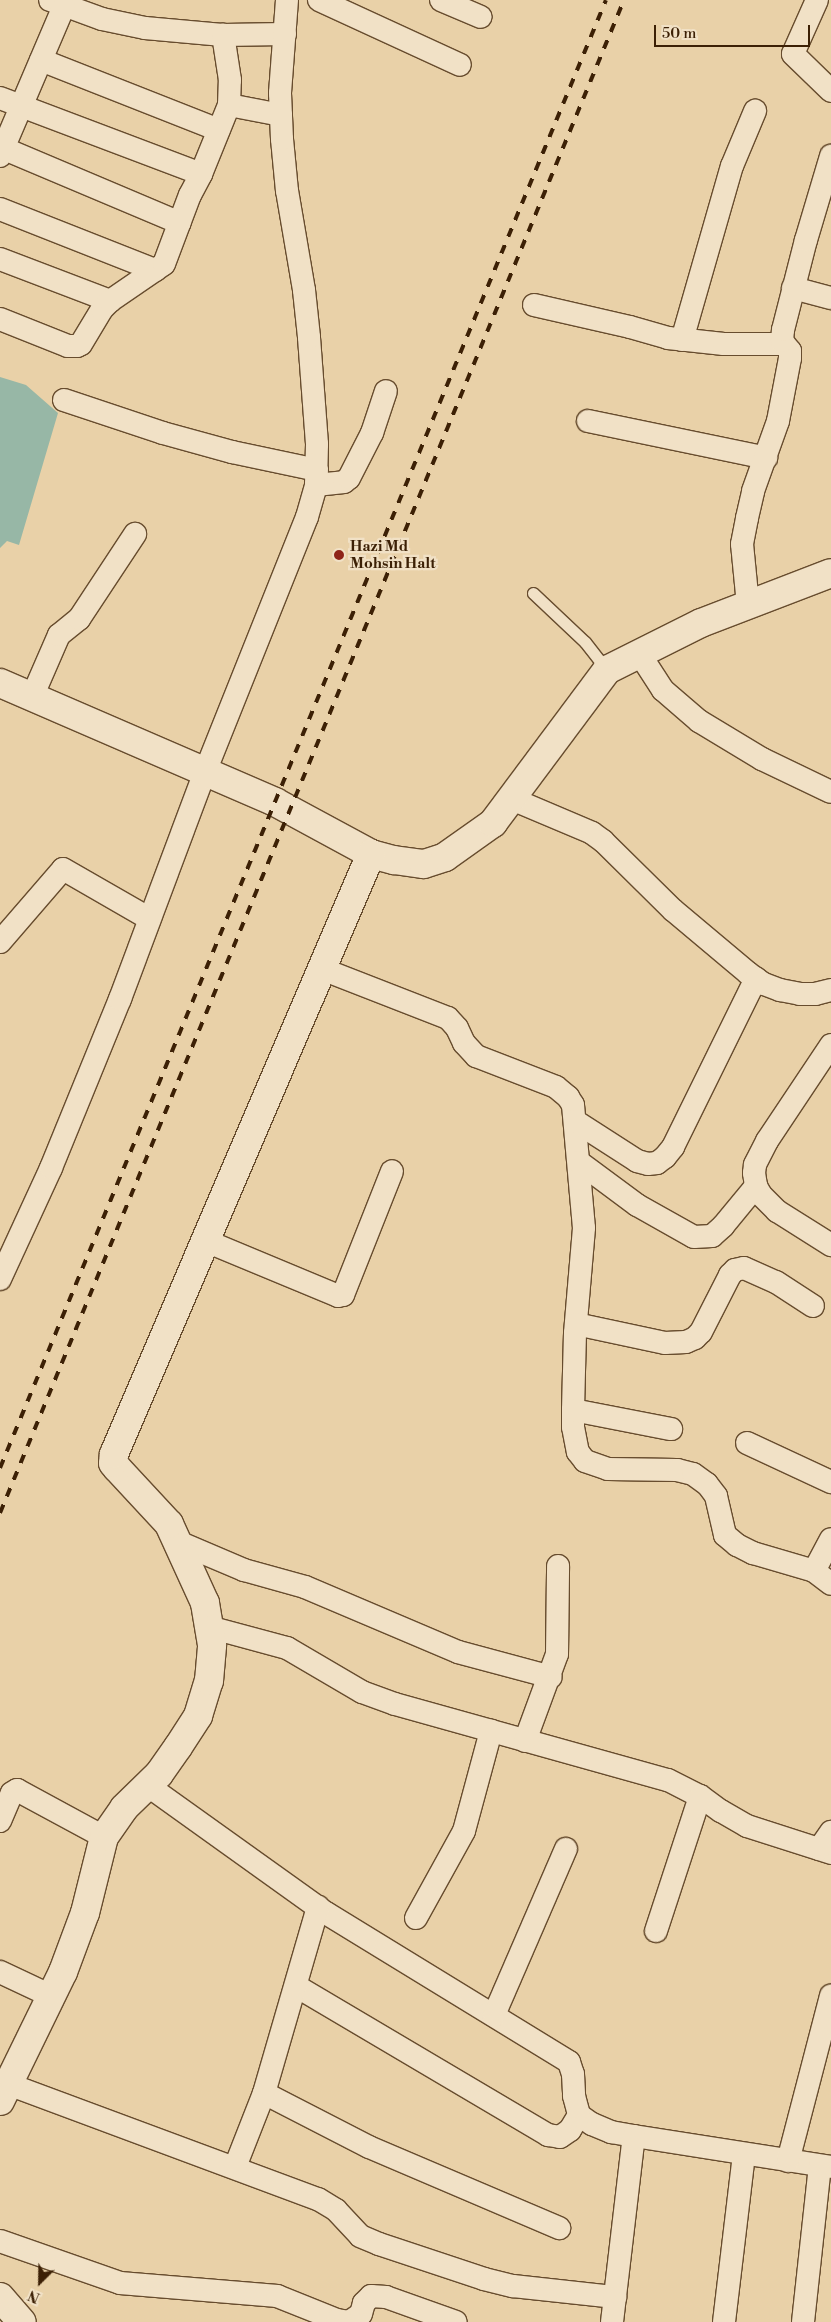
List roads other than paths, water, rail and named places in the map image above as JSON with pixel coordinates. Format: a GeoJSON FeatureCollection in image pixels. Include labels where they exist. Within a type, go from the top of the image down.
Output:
{"type":"FeatureCollection","features":[{"type":"Feature","properties":{"kind":"street"},"geometry":{"type":"LineString","coordinates":[[0,1279],[51,1168],[150,919],[205,772],[307,517],[316,478],[310,337],[287,191],[281,115],[287,0]]}},
{"type":"Feature","properties":{"kind":"street"},"geometry":{"type":"LineString","coordinates":[[180,222],[1,150],[41,60],[57,3],[102,19],[145,28],[223,35],[285,29],[305,0]]}},
{"type":"Feature","properties":{"kind":"street"},"geometry":{"type":"LineString","coordinates":[[319,0],[460,65]]}},
{"type":"Feature","properties":{"kind":"street"},"geometry":{"type":"LineString","coordinates":[[441,0],[482,16]]}},
{"type":"Feature","properties":{"kind":"street"},"geometry":{"type":"LineString","coordinates":[[817,0],[793,54],[831,91]]}},
{"type":"Feature","properties":{"kind":"street"},"geometry":{"type":"LineString","coordinates":[[0,319],[68,346],[77,346],[81,344],[102,309],[110,301],[164,264],[195,183],[201,174],[229,105],[230,80],[223,35]]}},
{"type":"Feature","properties":{"kind":"street"},"geometry":{"type":"LineString","coordinates":[[41,60],[219,130]]}},
{"type":"Feature","properties":{"kind":"street"},"geometry":{"type":"LineString","coordinates":[[0,98],[201,174]]}},
{"type":"Feature","properties":{"kind":"street"},"geometry":{"type":"LineString","coordinates":[[229,105],[281,115]]}},
{"type":"Feature","properties":{"kind":"street"},"geometry":{"type":"LineString","coordinates":[[682,340],[732,166],[755,111]]}},
{"type":"Feature","properties":{"kind":"street"},"geometry":{"type":"LineString","coordinates":[[748,605],[742,544],[752,491],[766,458],[778,421],[790,358],[790,351],[781,337],[831,156]]}},
{"type":"Feature","properties":{"kind":"street"},"geometry":{"type":"LineString","coordinates":[[0,209],[156,270]]}},
{"type":"Feature","properties":{"kind":"street"},"geometry":{"type":"LineString","coordinates":[[0,259],[110,301]]}},
{"type":"Feature","properties":{"kind":"street"},"geometry":{"type":"LineString","coordinates":[[793,288],[831,298]]}},
{"type":"Feature","properties":{"kind":"street"},"geometry":{"type":"LineString","coordinates":[[534,305],[682,340],[724,344],[784,344]]}},
{"type":"Feature","properties":{"kind":"street"},"geometry":{"type":"LineString","coordinates":[[64,400],[163,433],[316,478],[344,482],[349,478],[372,433],[386,391]]}},
{"type":"Feature","properties":{"kind":"street"},"geometry":{"type":"LineString","coordinates":[[588,421],[766,458]]}},
{"type":"Feature","properties":{"kind":"street"},"geometry":{"type":"LineString","coordinates":[[32,696],[59,635],[80,619],[136,534]]}},
{"type":"Feature","properties":{"kind":"street"},"geometry":{"type":"LineString","coordinates":[[0,683],[275,802],[371,854],[394,860],[424,864],[445,857],[493,823],[607,670],[701,623],[831,573]]}},
{"type":"Feature","properties":{"kind":"street"},"geometry":{"type":"LineString","coordinates":[[639,653],[663,690],[699,721],[756,755],[831,792]]}},
{"type":"Feature","properties":{"kind":"street"},"geometry":{"type":"LineString","coordinates":[[512,799],[592,833],[603,841],[673,910],[756,978],[780,990],[815,994],[831,992]]}},
{"type":"Feature","properties":{"kind":"street"},"geometry":{"type":"LineString","coordinates":[[371,854],[114,1454],[113,1463],[169,1524],[205,1603],[212,1645],[209,1681],[198,1716],[159,1774],[124,1808],[104,1837],[85,1913],[51,1996],[4,2092],[235,2167],[318,2199],[336,2210],[360,2236],[454,2270],[513,2286],[615,2297]]}},
{"type":"Feature","properties":{"kind":"street"},"geometry":{"type":"LineString","coordinates":[[0,942],[64,869],[150,919]]}},
{"type":"Feature","properties":{"kind":"street"},"geometry":{"type":"LineString","coordinates":[[322,969],[448,1018],[457,1028],[464,1044],[476,1056],[556,1087],[568,1097],[573,1105],[584,1228],[576,1324],[573,1410],[574,1440],[578,1452],[585,1461],[608,1469],[677,1470],[693,1474],[707,1484],[716,1496],[725,1535],[737,1545],[753,1553],[823,1577],[831,1539]]}},
{"type":"Feature","properties":{"kind":"street"},"geometry":{"type":"LineString","coordinates":[[575,1121],[637,1161],[648,1164],[656,1163],[666,1157],[673,1147],[756,978]]}},
{"type":"Feature","properties":{"kind":"street"},"geometry":{"type":"LineString","coordinates":[[831,1045],[759,1156],[754,1173],[760,1195],[777,1211],[831,1245]]}},
{"type":"Feature","properties":{"kind":"street"},"geometry":{"type":"LineString","coordinates":[[579,1162],[637,1205],[694,1238],[712,1236],[723,1226],[756,1186]]}},
{"type":"Feature","properties":{"kind":"street"},"geometry":{"type":"LineString","coordinates":[[206,1241],[338,1296],[343,1295],[392,1171]]}},
{"type":"Feature","properties":{"kind":"street"},"geometry":{"type":"LineString","coordinates":[[576,1324],[665,1343],[686,1342],[695,1338],[701,1332],[730,1276],[735,1270],[744,1268],[776,1282],[813,1306]]}},
{"type":"Feature","properties":{"kind":"street"},"geometry":{"type":"LineString","coordinates":[[573,1410],[671,1428]]}},
{"type":"Feature","properties":{"kind":"street"},"geometry":{"type":"LineString","coordinates":[[747,1443],[831,1482]]}},
{"type":"Feature","properties":{"kind":"street"},"geometry":{"type":"LineString","coordinates":[[178,1542],[244,1570],[305,1587],[458,1652],[551,1677]]}},
{"type":"Feature","properties":{"kind":"street"},"geometry":{"type":"LineString","coordinates":[[525,1741],[551,1677],[558,1654],[558,1566]]}},
{"type":"Feature","properties":{"kind":"street"},"geometry":{"type":"LineString","coordinates":[[209,1627],[288,1648],[362,1692],[423,1713],[631,1768],[668,1780],[700,1796],[747,1826],[827,1845]]}},
{"type":"Feature","properties":{"kind":"street"},"geometry":{"type":"LineString","coordinates":[[416,1918],[464,1831],[491,1732]]}},
{"type":"Feature","properties":{"kind":"street"},"geometry":{"type":"LineString","coordinates":[[148,1785],[318,1907],[569,2062],[573,2074],[574,2096],[579,2115],[592,2124],[612,2132],[634,2136],[825,2166],[804,2322]]}},
{"type":"Feature","properties":{"kind":"street"},"geometry":{"type":"LineString","coordinates":[[0,1821],[12,1793],[17,1790],[104,1837]]}},
{"type":"Feature","properties":{"kind":"street"},"geometry":{"type":"LineString","coordinates":[[656,1931],[700,1796]]}},
{"type":"Feature","properties":{"kind":"street"},"geometry":{"type":"LineString","coordinates":[[494,2016],[566,1849]]}},
{"type":"Feature","properties":{"kind":"street"},"geometry":{"type":"LineString","coordinates":[[235,2167],[264,2092],[318,1907]]}},
{"type":"Feature","properties":{"kind":"street"},"geometry":{"type":"LineString","coordinates":[[0,1972],[51,1996]]}},
{"type":"Feature","properties":{"kind":"street"},"geometry":{"type":"LineString","coordinates":[[296,1986],[548,2135],[560,2137],[570,2130],[579,2115]]}},
{"type":"Feature","properties":{"kind":"street"},"geometry":{"type":"LineString","coordinates":[[788,2161],[831,1996]]}},
{"type":"Feature","properties":{"kind":"street"},"geometry":{"type":"LineString","coordinates":[[264,2092],[369,2147],[559,2228]]}},
{"type":"Feature","properties":{"kind":"street"},"geometry":{"type":"LineString","coordinates":[[612,2322],[634,2136]]}},
{"type":"Feature","properties":{"kind":"street"},"geometry":{"type":"LineString","coordinates":[[724,2322],[744,2154]]}},
{"type":"Feature","properties":{"kind":"street"},"geometry":{"type":"LineString","coordinates":[[0,2241],[120,2283],[277,2296],[337,2320],[349,2322],[360,2314],[364,2303],[371,2296],[386,2297],[456,2322]]}},
{"type":"Feature","properties":{"kind":"street"},"geometry":{"type":"LineString","coordinates":[[0,2297],[22,2322]]}},
{"type":"Feature","properties":{"kind":"lane"},"geometry":{"type":"LineString","coordinates":[[533,593],[578,635],[607,670]]}},
{"type":"Feature","properties":{"kind":"railway"},"geometry":{"type":"LineString","coordinates":[[0,1468],[606,0]]}},
{"type":"Feature","properties":{"kind":"railway"},"geometry":{"type":"LineString","coordinates":[[0,1513],[624,0]]}},
{"type":"Feature","properties":{"kind":"place","name":"Hazi Md Mohsin Halt"},"geometry":{"type":"Point","coordinates":[339,555]}}]}
